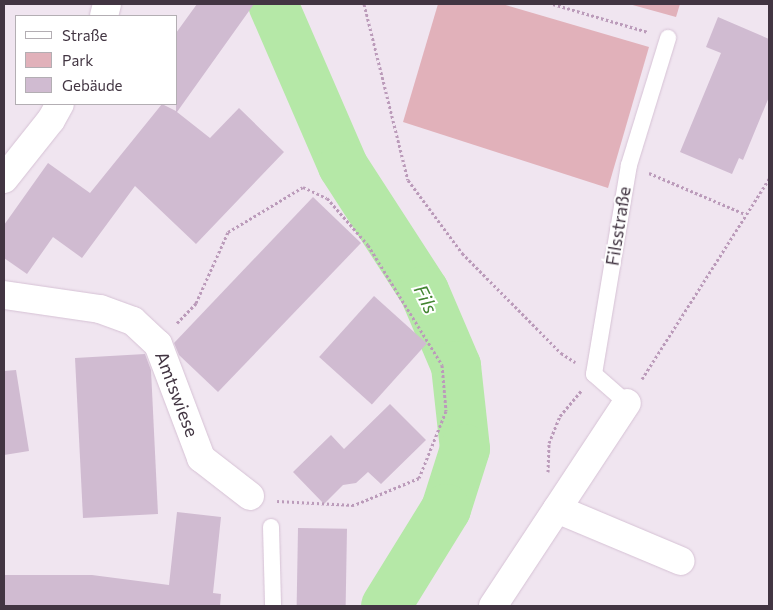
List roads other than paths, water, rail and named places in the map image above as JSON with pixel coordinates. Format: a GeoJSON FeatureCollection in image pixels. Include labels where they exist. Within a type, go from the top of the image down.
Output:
{"type":"FeatureCollection","features":[{"type":"Feature","properties":{"kind":"street"},"geometry":{"type":"LineString","coordinates":[[4,179],[51,120],[59,105]]}},
{"type":"Feature","properties":{"kind":"street","name":"Amtswiese"},"geometry":{"type":"LineString","coordinates":[[4,295],[100,309],[133,321],[158,344],[200,458],[250,496]]}},
{"type":"Feature","properties":{"kind":"street"},"geometry":{"type":"LineString","coordinates":[[493,606],[626,403]]}},
{"type":"Feature","properties":{"kind":"street"},"geometry":{"type":"LineString","coordinates":[[557,509],[681,561]]}},
{"type":"Feature","properties":{"kind":"lane","name":"Filsstraße"},"geometry":{"type":"LineString","coordinates":[[626,403],[594,374],[629,165],[668,38]]}},
{"type":"Feature","properties":{"kind":"lane"},"geometry":{"type":"LineString","coordinates":[[271,527],[273,606]]}},
{"type":"Feature","properties":{"kind":"waterway","name":"Fils"},"geometry":{"type":"LineString","coordinates":[[273,4],[343,166],[424,291],[456,366],[465,449],[446,509],[386,606]]}}]}
